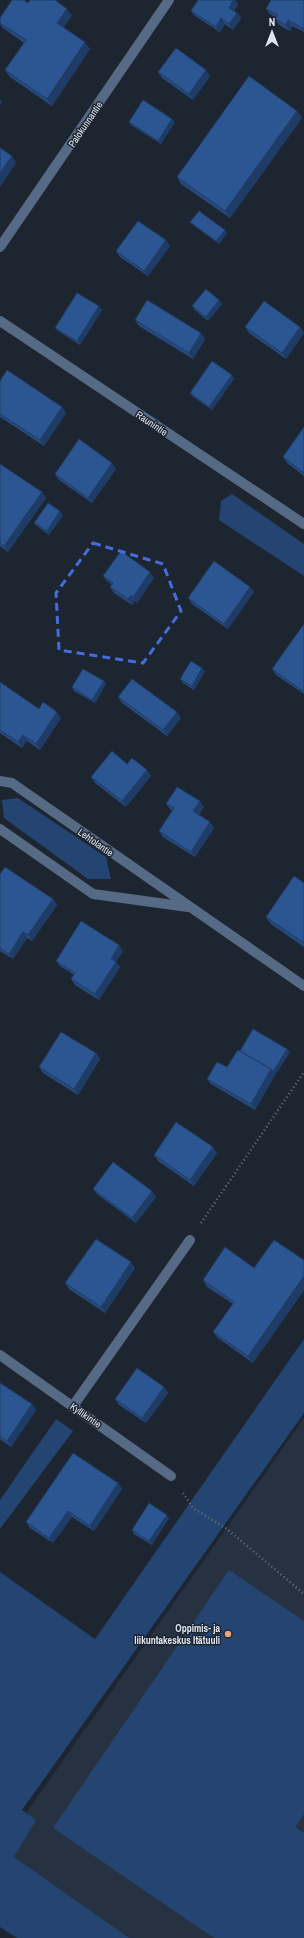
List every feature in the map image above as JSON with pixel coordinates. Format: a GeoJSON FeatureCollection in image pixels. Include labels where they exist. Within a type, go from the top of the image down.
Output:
{"type":"FeatureCollection","features":[{"type":"Feature","properties":{"kind":"street","name":"Palokunnantie"},"geometry":{"type":"LineString","coordinates":[[0,247],[169,0]]}},
{"type":"Feature","properties":{"kind":"street","name":"Raunintie"},"geometry":{"type":"LineString","coordinates":[[0,321],[304,524]]}},
{"type":"Feature","properties":{"kind":"street","name":"Lehtolantie"},"geometry":{"type":"LineString","coordinates":[[0,781],[12,783],[304,986]]}},
{"type":"Feature","properties":{"kind":"street","name":"Lehtolantie"},"geometry":{"type":"LineString","coordinates":[[0,829],[93,894],[190,907]]}},
{"type":"Feature","properties":{"kind":"street"},"geometry":{"type":"LineString","coordinates":[[73,1406],[190,1240]]}},
{"type":"Feature","properties":{"kind":"street","name":"Kyllikintie"},"geometry":{"type":"LineString","coordinates":[[0,1355],[171,1476]]}},
{"type":"Feature","properties":{"kind":"path"},"geometry":{"type":"LineString","coordinates":[[190,1240],[304,1072]]}},
{"type":"Feature","properties":{"kind":"path"},"geometry":{"type":"LineString","coordinates":[[171,1476],[193,1508],[227,1529],[304,1594]]}},
{"type":"Feature","properties":{"kind":"highlighted area"},"geometry":{"type":"Polygon","coordinates":[[[93,543],[163,564],[181,611],[143,663],[59,650],[56,593],[93,543]]]}},
{"type":"Feature","properties":{"kind":"shaded area"},"geometry":{"type":"Polygon","coordinates":[[[232,494],[304,544],[304,576],[219,520],[221,501],[232,494]]]}},
{"type":"Feature","properties":{"kind":"shaded area"},"geometry":{"type":"Polygon","coordinates":[[[18,798],[106,857],[111,879],[88,879],[4,818],[2,800],[18,798]]]}},
{"type":"Feature","properties":{"kind":"shaded area"},"geometry":{"type":"Polygon","coordinates":[[[304,1339],[304,1413],[22,1810],[36,1820],[14,1857],[129,1938],[17,1938],[0,1927],[0,1572],[95,1639],[304,1339]]]}},
{"type":"Feature","properties":{"kind":"shaded area","name":"Oppimis- ja liikuntakeskus Itätuuli"},"geometry":{"type":"Polygon","coordinates":[[[304,1418],[304,1938],[40,1938],[0,1850],[304,1418]]]}},
{"type":"Feature","properties":{"kind":"shaded area"},"geometry":{"type":"Polygon","coordinates":[[[56,1419],[73,1431],[0,1529],[0,1500],[56,1419]]]}},
{"type":"Feature","properties":{"kind":"shaded area","name":"Oppimis- ja liikuntakeskus Itätuuli"},"geometry":{"type":"Polygon","coordinates":[[[229,1570],[304,1621],[304,1814],[295,1827],[304,1833],[304,1938],[214,1938],[53,1828],[229,1570]]]}},
{"type":"Feature","properties":{"kind":"building"},"geometry":{"type":"Polygon","coordinates":[[[12,0],[24,0],[28,3],[30,0],[55,0],[67,9],[57,23],[85,42],[47,99],[5,70],[26,40],[0,23],[0,18],[12,0]]]}},
{"type":"Feature","properties":{"kind":"building"},"geometry":{"type":"Polygon","coordinates":[[[198,0],[233,0],[229,8],[237,13],[229,24],[221,18],[216,27],[191,11],[198,0]]]}},
{"type":"Feature","properties":{"kind":"building"},"geometry":{"type":"Polygon","coordinates":[[[271,0],[304,0],[304,29],[288,20],[286,25],[275,19],[278,15],[266,9],[271,0]]]}},
{"type":"Feature","properties":{"kind":"building"},"geometry":{"type":"Polygon","coordinates":[[[176,48],[206,70],[189,94],[158,72],[176,48]]]}},
{"type":"Feature","properties":{"kind":"building"},"geometry":{"type":"Polygon","coordinates":[[[249,76],[297,111],[225,211],[177,177],[249,76]]]}},
{"type":"Feature","properties":{"kind":"building"},"geometry":{"type":"Polygon","coordinates":[[[143,100],[172,119],[158,141],[129,122],[143,100]]]}},
{"type":"Feature","properties":{"kind":"building"},"geometry":{"type":"Polygon","coordinates":[[[0,148],[12,156],[0,173],[0,148]]]}},
{"type":"Feature","properties":{"kind":"building"},"geometry":{"type":"Polygon","coordinates":[[[199,211],[225,230],[216,241],[190,222],[199,211]]]}},
{"type":"Feature","properties":{"kind":"building"},"geometry":{"type":"Polygon","coordinates":[[[138,221],[166,240],[144,271],[116,251],[138,221]]]}},
{"type":"Feature","properties":{"kind":"building"},"geometry":{"type":"Polygon","coordinates":[[[206,289],[219,300],[206,317],[192,306],[206,289]]]}},
{"type":"Feature","properties":{"kind":"building"},"geometry":{"type":"Polygon","coordinates":[[[77,293],[99,306],[77,341],[55,328],[77,293]]]}},
{"type":"Feature","properties":{"kind":"building"},"geometry":{"type":"Polygon","coordinates":[[[147,300],[201,333],[189,353],[135,320],[147,300]]]}},
{"type":"Feature","properties":{"kind":"building"},"geometry":{"type":"Polygon","coordinates":[[[264,301],[300,327],[282,353],[245,327],[264,301]]]}},
{"type":"Feature","properties":{"kind":"building"},"geometry":{"type":"Polygon","coordinates":[[[212,361],[232,375],[209,407],[190,393],[212,361]]]}},
{"type":"Feature","properties":{"kind":"building"},"geometry":{"type":"Polygon","coordinates":[[[7,370],[62,407],[40,440],[0,414],[0,381],[7,370]]]}},
{"type":"Feature","properties":{"kind":"building"},"geometry":{"type":"Polygon","coordinates":[[[304,427],[304,473],[283,457],[304,427]]]}},
{"type":"Feature","properties":{"kind":"building"},"geometry":{"type":"Polygon","coordinates":[[[79,439],[112,463],[88,498],[55,474],[79,439]]]}},
{"type":"Feature","properties":{"kind":"building"},"geometry":{"type":"Polygon","coordinates":[[[0,464],[42,492],[4,546],[0,543],[0,464]]]}},
{"type":"Feature","properties":{"kind":"building"},"geometry":{"type":"Polygon","coordinates":[[[48,503],[60,511],[47,531],[34,523],[48,503]]]}},
{"type":"Feature","properties":{"kind":"building"},"geometry":{"type":"Polygon","coordinates":[[[121,551],[150,572],[133,597],[131,595],[128,599],[110,587],[113,583],[103,576],[121,551]]]}},
{"type":"Feature","properties":{"kind":"building"},"geometry":{"type":"Polygon","coordinates":[[[214,561],[250,587],[224,624],[188,598],[214,561]]]}},
{"type":"Feature","properties":{"kind":"building"},"geometry":{"type":"Polygon","coordinates":[[[304,624],[304,692],[272,669],[304,624]]]}},
{"type":"Feature","properties":{"kind":"building"},"geometry":{"type":"Polygon","coordinates":[[[191,661],[202,668],[192,686],[180,679],[191,661]]]}},
{"type":"Feature","properties":{"kind":"building"},"geometry":{"type":"Polygon","coordinates":[[[83,669],[104,681],[92,700],[72,687],[83,669]]]}},
{"type":"Feature","properties":{"kind":"building"},"geometry":{"type":"Polygon","coordinates":[[[132,679],[177,712],[163,730],[118,697],[132,679]]]}},
{"type":"Feature","properties":{"kind":"building"},"geometry":{"type":"Polygon","coordinates":[[[0,682],[39,709],[43,702],[57,712],[36,744],[23,735],[18,742],[0,730],[0,682]]]}},
{"type":"Feature","properties":{"kind":"building"},"geometry":{"type":"Polygon","coordinates":[[[112,751],[127,764],[132,758],[147,770],[122,801],[91,777],[112,751]]]}},
{"type":"Feature","properties":{"kind":"building"},"geometry":{"type":"Polygon","coordinates":[[[177,787],[200,801],[193,811],[210,822],[191,852],[159,831],[174,808],[166,804],[177,787]]]}},
{"type":"Feature","properties":{"kind":"building"},"geometry":{"type":"Polygon","coordinates":[[[5,867],[53,899],[28,935],[23,932],[9,954],[0,948],[0,874],[5,867]]]}},
{"type":"Feature","properties":{"kind":"building"},"geometry":{"type":"Polygon","coordinates":[[[294,876],[304,883],[304,943],[266,917],[294,876]]]}},
{"type":"Feature","properties":{"kind":"building"},"geometry":{"type":"Polygon","coordinates":[[[81,921],[119,945],[111,959],[116,962],[95,994],[71,979],[75,973],[56,961],[81,921]]]}},
{"type":"Feature","properties":{"kind":"building"},"geometry":{"type":"Polygon","coordinates":[[[253,1029],[287,1049],[273,1072],[271,1069],[240,1051],[253,1029]]]}},
{"type":"Feature","properties":{"kind":"building"},"geometry":{"type":"Polygon","coordinates":[[[61,1032],[96,1053],[74,1089],[39,1067],[61,1032]]]}},
{"type":"Feature","properties":{"kind":"building"},"geometry":{"type":"Polygon","coordinates":[[[238,1050],[271,1069],[251,1104],[207,1079],[217,1062],[227,1067],[238,1050]]]}},
{"type":"Feature","properties":{"kind":"building"},"geometry":{"type":"Polygon","coordinates":[[[176,1122],[213,1147],[190,1180],[154,1155],[176,1122]]]}},
{"type":"Feature","properties":{"kind":"building"},"geometry":{"type":"Polygon","coordinates":[[[113,1162],[152,1191],[132,1218],[93,1189],[113,1162]]]}},
{"type":"Feature","properties":{"kind":"building"},"geometry":{"type":"Polygon","coordinates":[[[96,1239],[131,1262],[101,1307],[65,1283],[96,1239]]]}},
{"type":"Feature","properties":{"kind":"building"},"geometry":{"type":"Polygon","coordinates":[[[274,1240],[304,1260],[304,1276],[248,1356],[213,1332],[234,1302],[203,1280],[225,1247],[254,1268],[274,1240]]]}},
{"type":"Feature","properties":{"kind":"building"},"geometry":{"type":"Polygon","coordinates":[[[137,1368],[164,1387],[142,1418],[115,1399],[137,1368]]]}},
{"type":"Feature","properties":{"kind":"building"},"geometry":{"type":"Polygon","coordinates":[[[0,1383],[32,1404],[7,1441],[0,1436],[0,1383]]]}},
{"type":"Feature","properties":{"kind":"building"},"geometry":{"type":"Polygon","coordinates":[[[73,1453],[118,1483],[90,1526],[68,1511],[49,1538],[26,1522],[73,1453]]]}},
{"type":"Feature","properties":{"kind":"building"},"geometry":{"type":"Polygon","coordinates":[[[149,1503],[167,1515],[149,1541],[132,1530],[149,1503]]]}},
{"type":"Feature","properties":{"kind":"place","name":"Oppimis- ja liikuntakeskus Itätuuli"},"geometry":{"type":"Point","coordinates":[228,1634]}}]}
